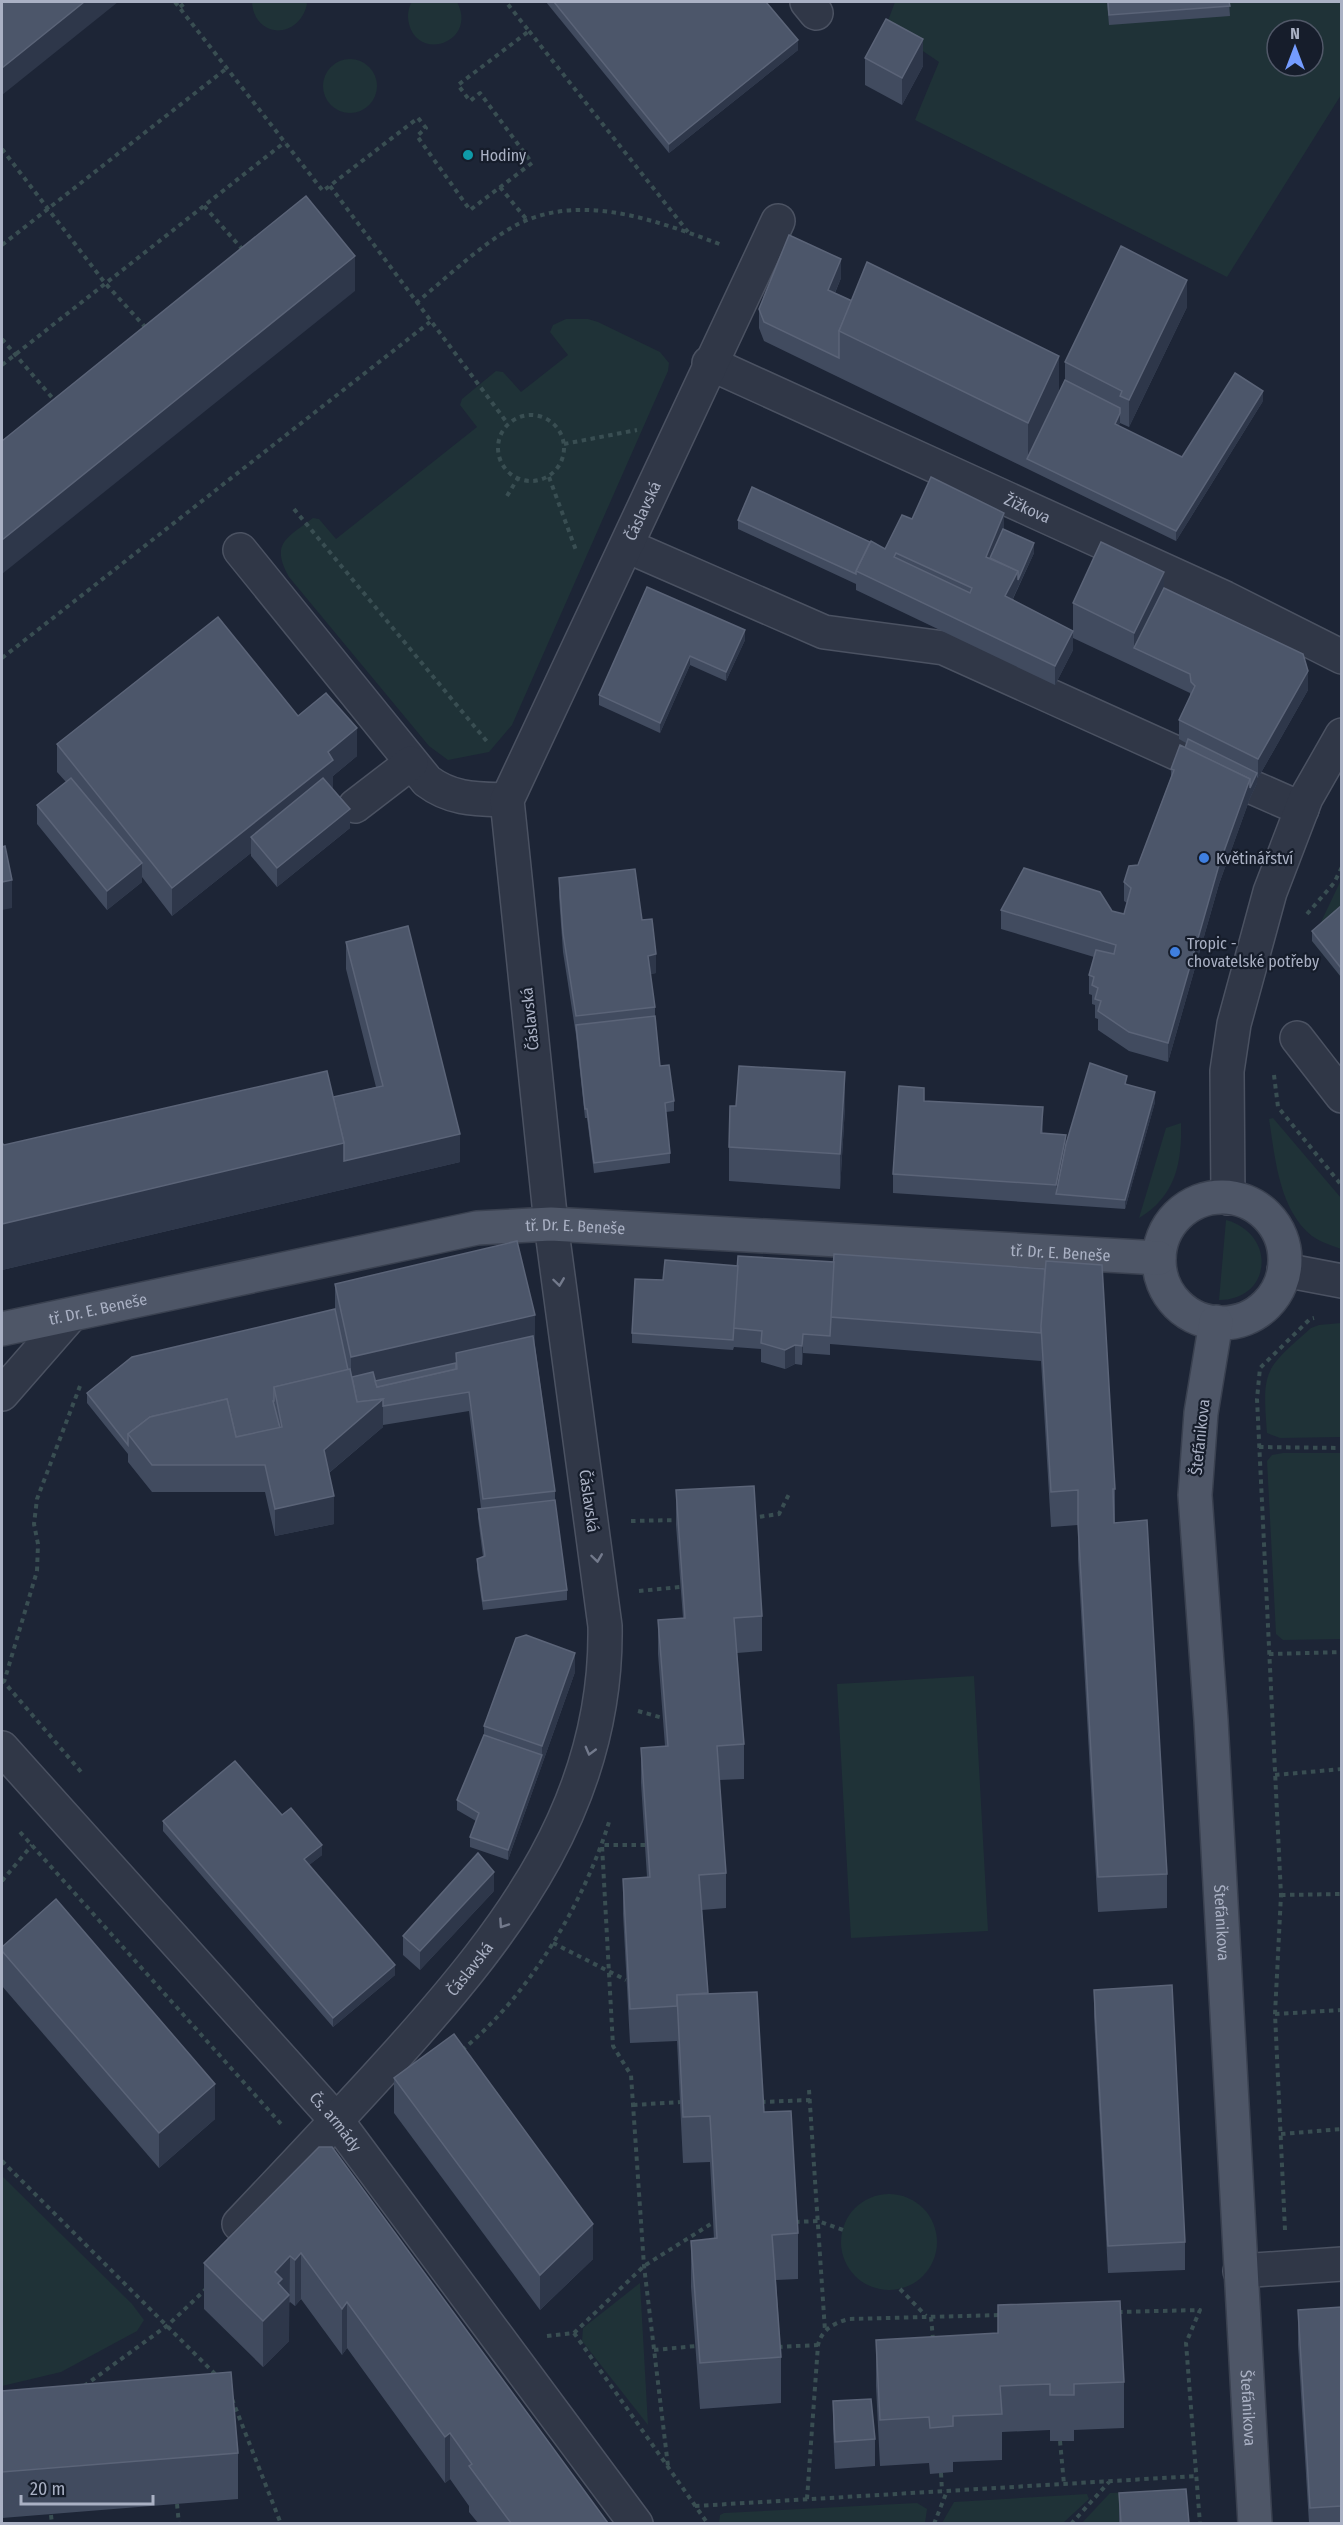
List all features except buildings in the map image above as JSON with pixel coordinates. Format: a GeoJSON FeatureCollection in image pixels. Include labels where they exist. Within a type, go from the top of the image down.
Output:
{"type":"FeatureCollection","features":[{"type":"Feature","properties":{"kind":"main road"},"geometry":{"type":"LineString","coordinates":[[1228,1198],[1254,1206],[1274,1224],[1283,1242],[1284,1270],[1275,1294],[1261,1310],[1243,1320],[1216,1322],[1190,1314],[1174,1302],[1162,1278],[1159,1258],[1166,1231],[1178,1215],[1201,1201],[1228,1198]]}},
{"type":"Feature","properties":{"kind":"main road","name":"tř. Dr. E. Beneše"},"geometry":{"type":"LineString","coordinates":[[2,1329],[477,1228],[551,1224],[1159,1258]]}},
{"type":"Feature","properties":{"kind":"main road","name":"Štefánikova"},"geometry":{"type":"LineString","coordinates":[[1216,1322],[1201,1413],[1195,1495],[1211,1731],[1255,2523]]}},
{"type":"Feature","properties":{"kind":"street","name":"Čáslavská"},"geometry":{"type":"LineString","coordinates":[[239,2224],[337,2121],[443,2002],[492,1941],[536,1876],[569,1812],[595,1734],[606,1661],[605,1626],[551,1224],[507,800],[627,546],[709,363],[778,221]]}},
{"type":"Feature","properties":{"kind":"street","name":"Žižkova"},"geometry":{"type":"LineString","coordinates":[[709,363],[1225,598],[1341,657]]}},
{"type":"Feature","properties":{"kind":"street"},"geometry":{"type":"LineString","coordinates":[[627,546],[824,632],[944,648],[1185,757]]}},
{"type":"Feature","properties":{"kind":"street"},"geometry":{"type":"LineString","coordinates":[[240,550],[427,781],[445,794],[467,798],[507,800]]}},
{"type":"Feature","properties":{"kind":"street"},"geometry":{"type":"LineString","coordinates":[[1228,1198],[1226,1081],[1234,1024],[1270,892],[1302,809],[1341,735]]}},
{"type":"Feature","properties":{"kind":"street"},"geometry":{"type":"LineString","coordinates":[[355,806],[411,763]]}},
{"type":"Feature","properties":{"kind":"street"},"geometry":{"type":"LineString","coordinates":[[1254,788],[1302,809]]}},
{"type":"Feature","properties":{"kind":"street"},"geometry":{"type":"LineString","coordinates":[[1297,1038],[1341,1096]]}},
{"type":"Feature","properties":{"kind":"street"},"geometry":{"type":"LineString","coordinates":[[1284,1270],[1341,1281]]}},
{"type":"Feature","properties":{"kind":"street"},"geometry":{"type":"LineString","coordinates":[[2,1394],[71,1315]]}},
{"type":"Feature","properties":{"kind":"street","name":"Čs. armády"},"geometry":{"type":"LineString","coordinates":[[2,1748],[337,2121],[636,2523]]}},
{"type":"Feature","properties":{"kind":"street"},"geometry":{"type":"LineString","coordinates":[[1240,2271],[1341,2264]]}},
{"type":"Feature","properties":{"kind":"path"},"geometry":{"type":"LineString","coordinates":[[175,2],[323,191],[418,117],[426,128],[417,136],[470,210],[532,163],[480,93],[470,101],[458,85],[529,31]]}},
{"type":"Feature","properties":{"kind":"path"},"geometry":{"type":"LineString","coordinates":[[180,7],[186,2]]}},
{"type":"Feature","properties":{"kind":"path"},"geometry":{"type":"LineString","coordinates":[[506,2],[689,233]]}},
{"type":"Feature","properties":{"kind":"path"},"geometry":{"type":"LineString","coordinates":[[2,245],[227,68]]}},
{"type":"Feature","properties":{"kind":"path"},"geometry":{"type":"LineString","coordinates":[[2,365],[285,142]]}},
{"type":"Feature","properties":{"kind":"path"},"geometry":{"type":"LineString","coordinates":[[2,149],[105,284],[148,331]]}},
{"type":"Feature","properties":{"kind":"path"},"geometry":{"type":"LineString","coordinates":[[330,186],[508,424]]}},
{"type":"Feature","properties":{"kind":"path"},"geometry":{"type":"LineString","coordinates":[[500,187],[527,220]]}},
{"type":"Feature","properties":{"kind":"path"},"geometry":{"type":"LineString","coordinates":[[204,206],[243,251]]}},
{"type":"Feature","properties":{"kind":"path"},"geometry":{"type":"LineString","coordinates":[[416,303],[506,231],[545,214],[593,210],[616,212],[689,233],[760,259]]}},
{"type":"Feature","properties":{"kind":"path"},"geometry":{"type":"LineString","coordinates":[[2,658],[430,322]]}},
{"type":"Feature","properties":{"kind":"path"},"geometry":{"type":"LineString","coordinates":[[2,339],[57,403]]}},
{"type":"Feature","properties":{"kind":"path"},"geometry":{"type":"LineString","coordinates":[[536,415],[546,418],[561,433],[564,444],[560,465],[549,477],[533,482],[518,478],[504,467],[499,458],[500,435],[508,424],[525,416],[536,415]]}},
{"type":"Feature","properties":{"kind":"path"},"geometry":{"type":"LineString","coordinates":[[564,444],[644,428]]}},
{"type":"Feature","properties":{"kind":"path"},"geometry":{"type":"LineString","coordinates":[[549,477],[578,555]]}},
{"type":"Feature","properties":{"kind":"path"},"geometry":{"type":"LineString","coordinates":[[507,496],[518,478]]}},
{"type":"Feature","properties":{"kind":"path"},"geometry":{"type":"LineString","coordinates":[[294,509],[494,750]]}},
{"type":"Feature","properties":{"kind":"path"},"geometry":{"type":"LineString","coordinates":[[1288,2268],[1275,2014],[1281,1895],[1257,1399],[1260,1368],[1310,1319],[1319,1317]]}},
{"type":"Feature","properties":{"kind":"path"},"geometry":{"type":"LineString","coordinates":[[80,1386],[37,1499],[34,1524],[38,1544],[37,1571],[4,1682],[89,1781]]}},
{"type":"Feature","properties":{"kind":"path"},"geometry":{"type":"LineString","coordinates":[[1259,1446],[1341,1448]]}},
{"type":"Feature","properties":{"kind":"path"},"geometry":{"type":"LineString","coordinates":[[741,1518],[779,1514],[789,1494]]}},
{"type":"Feature","properties":{"kind":"path"},"geometry":{"type":"LineString","coordinates":[[623,1521],[682,1520]]}},
{"type":"Feature","properties":{"kind":"path"},"geometry":{"type":"LineString","coordinates":[[635,1583],[638,1600]]}},
{"type":"Feature","properties":{"kind":"path"},"geometry":{"type":"LineString","coordinates":[[637,1591],[680,1587]]}},
{"type":"Feature","properties":{"kind":"path"},"geometry":{"type":"LineString","coordinates":[[1269,1654],[1341,1652]]}},
{"type":"Feature","properties":{"kind":"path"},"geometry":{"type":"LineString","coordinates":[[636,1723],[639,1701]]}},
{"type":"Feature","properties":{"kind":"path"},"geometry":{"type":"LineString","coordinates":[[638,1711],[663,1718]]}},
{"type":"Feature","properties":{"kind":"path"},"geometry":{"type":"LineString","coordinates":[[1275,1775],[1341,1769]]}},
{"type":"Feature","properties":{"kind":"path"},"geometry":{"type":"LineString","coordinates":[[2,1881],[59,1812]]}},
{"type":"Feature","properties":{"kind":"path"},"geometry":{"type":"LineString","coordinates":[[456,2054],[488,2029],[553,1943],[602,1845],[612,1812]]}},
{"type":"Feature","properties":{"kind":"path"},"geometry":{"type":"LineString","coordinates":[[602,1845],[645,1845]]}},
{"type":"Feature","properties":{"kind":"path"},"geometry":{"type":"LineString","coordinates":[[602,1845],[614,2046],[631,2075],[644,2266],[668,2466]]}},
{"type":"Feature","properties":{"kind":"path"},"geometry":{"type":"LineString","coordinates":[[1281,1895],[1341,1894]]}},
{"type":"Feature","properties":{"kind":"path"},"geometry":{"type":"LineString","coordinates":[[553,1943],[626,1980]]}},
{"type":"Feature","properties":{"kind":"path"},"geometry":{"type":"LineString","coordinates":[[1275,2014],[1341,2010]]}},
{"type":"Feature","properties":{"kind":"path"},"geometry":{"type":"LineString","coordinates":[[809,2090],[825,2331]]}},
{"type":"Feature","properties":{"kind":"path"},"geometry":{"type":"LineString","coordinates":[[761,2102],[810,2100]]}},
{"type":"Feature","properties":{"kind":"path"},"geometry":{"type":"LineString","coordinates":[[633,2105],[680,2102]]}},
{"type":"Feature","properties":{"kind":"path"},"geometry":{"type":"LineString","coordinates":[[1281,2134],[1341,2129]]}},
{"type":"Feature","properties":{"kind":"path"},"geometry":{"type":"LineString","coordinates":[[2,2161],[222,2381]]}},
{"type":"Feature","properties":{"kind":"path"},"geometry":{"type":"LineString","coordinates":[[795,2222],[818,2221],[843,2230]]}},
{"type":"Feature","properties":{"kind":"path"},"geometry":{"type":"LineString","coordinates":[[540,2336],[574,2333],[644,2266],[714,2222]]}},
{"type":"Feature","properties":{"kind":"path"},"geometry":{"type":"LineString","coordinates":[[75,2393],[168,2325],[208,2286]]}},
{"type":"Feature","properties":{"kind":"path"},"geometry":{"type":"LineString","coordinates":[[900,2289],[929,2317],[933,2349]]}},
{"type":"Feature","properties":{"kind":"path"},"geometry":{"type":"LineString","coordinates":[[1106,2312],[1200,2310],[1186,2343],[1200,2523]]}},
{"type":"Feature","properties":{"kind":"path"},"geometry":{"type":"LineString","coordinates":[[807,2499],[818,2345],[825,2331],[834,2323],[849,2319],[1012,2315]]}},
{"type":"Feature","properties":{"kind":"path"},"geometry":{"type":"LineString","coordinates":[[574,2333],[708,2523]]}},
{"type":"Feature","properties":{"kind":"path"},"geometry":{"type":"LineString","coordinates":[[777,2347],[818,2345]]}},
{"type":"Feature","properties":{"kind":"path"},"geometry":{"type":"LineString","coordinates":[[654,2350],[696,2346]]}},
{"type":"Feature","properties":{"kind":"path"},"geometry":{"type":"LineString","coordinates":[[230,2392],[281,2523]]}},
{"type":"Feature","properties":{"kind":"path"},"geometry":{"type":"LineString","coordinates":[[1060,2441],[1064,2484]]}},
{"type":"Feature","properties":{"kind":"path"},"geometry":{"type":"LineString","coordinates":[[941,2473],[942,2491]]}},
{"type":"Feature","properties":{"kind":"path"},"geometry":{"type":"LineString","coordinates":[[695,2506],[1196,2476]]}},
{"type":"Feature","properties":{"kind":"path"},"geometry":{"type":"LineString","coordinates":[[1071,2523],[1109,2482]]}},
{"type":"Feature","properties":{"kind":"path"},"geometry":{"type":"LineString","coordinates":[[934,2523],[947,2491]]}},
{"type":"Feature","properties":{"kind":"path"},"geometry":{"type":"LineString","coordinates":[[177,2504],[179,2523]]}},
{"type":"Feature","properties":{"kind":"path"},"geometry":{"type":"LineString","coordinates":[[51,2515],[52,2523]]}},
{"type":"Feature","properties":{"kind":"green space"},"geometry":{"type":"Polygon","coordinates":[[[252,2],[306,2],[307,4],[302,16],[295,24],[287,29],[277,30],[260,23],[252,2]]]}},
{"type":"Feature","properties":{"kind":"green space"},"geometry":{"type":"Polygon","coordinates":[[[412,2],[457,2],[461,16],[460,27],[454,36],[445,42],[434,44],[424,42],[415,36],[409,24],[408,12],[412,2]]]}},
{"type":"Feature","properties":{"kind":"green space"},"geometry":{"type":"Polygon","coordinates":[[[895,2],[1341,2],[1341,95],[1227,277],[915,120],[939,62],[886,26],[895,2]]]}},
{"type":"Feature","properties":{"kind":"green space"},"geometry":{"type":"Polygon","coordinates":[[[345,59],[355,59],[365,63],[373,71],[377,86],[373,101],[365,109],[355,113],[345,113],[335,109],[327,101],[323,91],[323,81],[327,71],[335,63],[345,59]]]}},
{"type":"Feature","properties":{"kind":"green space"},"geometry":{"type":"Polygon","coordinates":[[[566,319],[588,319],[598,322],[660,352],[669,363],[668,371],[512,725],[489,752],[448,760],[429,746],[289,577],[281,556],[281,549],[289,536],[313,518],[319,519],[336,539],[477,427],[460,405],[462,399],[496,371],[503,372],[521,392],[568,355],[550,332],[553,325],[566,319]]]}},
{"type":"Feature","properties":{"kind":"green space"},"geometry":{"type":"Polygon","coordinates":[[[1341,880],[1341,977],[1312,941],[1341,880]]]}},
{"type":"Feature","properties":{"kind":"green space"},"geometry":{"type":"Polygon","coordinates":[[[1273,1118],[1341,1198],[1341,1249],[1312,1236],[1292,1212],[1280,1182],[1269,1119],[1273,1118]]]}},
{"type":"Feature","properties":{"kind":"green space"},"geometry":{"type":"Polygon","coordinates":[[[1181,1123],[1178,1164],[1169,1189],[1151,1209],[1139,1218],[1166,1128],[1181,1123]]]}},
{"type":"Feature","properties":{"kind":"green space"},"geometry":{"type":"Polygon","coordinates":[[[1226,1220],[1243,1227],[1254,1238],[1260,1251],[1262,1265],[1258,1278],[1250,1289],[1237,1297],[1219,1300],[1226,1220]]]}},
{"type":"Feature","properties":{"kind":"green space"},"geometry":{"type":"Polygon","coordinates":[[[1341,1323],[1341,1437],[1280,1438],[1267,1433],[1266,1383],[1275,1363],[1311,1328],[1341,1323]]]}},
{"type":"Feature","properties":{"kind":"green space"},"geometry":{"type":"Polygon","coordinates":[[[1341,1453],[1341,1639],[1283,1640],[1276,1634],[1267,1461],[1272,1455],[1341,1453]]]}},
{"type":"Feature","properties":{"kind":"green space"},"geometry":{"type":"Polygon","coordinates":[[[974,1676],[988,1931],[851,1938],[837,1684],[974,1676]]]}},
{"type":"Feature","properties":{"kind":"green space"},"geometry":{"type":"Polygon","coordinates":[[[2,2176],[132,2304],[144,2320],[137,2331],[61,2372],[2,2386],[2,2176]]]}},
{"type":"Feature","properties":{"kind":"green space"},"geometry":{"type":"Polygon","coordinates":[[[889,2194],[907,2198],[923,2208],[933,2224],[937,2242],[933,2260],[923,2276],[907,2286],[889,2290],[871,2286],[855,2276],[845,2260],[841,2242],[845,2224],[855,2208],[871,2198],[889,2194]]]}},
{"type":"Feature","properties":{"kind":"green space"},"geometry":{"type":"Polygon","coordinates":[[[640,2283],[648,2425],[582,2341],[583,2328],[640,2283]]]}},
{"type":"Feature","properties":{"kind":"green space"},"geometry":{"type":"Polygon","coordinates":[[[1172,2490],[1119,2523],[1081,2524],[1110,2493],[1172,2490]]]}},
{"type":"Feature","properties":{"kind":"green space"},"geometry":{"type":"Polygon","coordinates":[[[1087,2494],[1089,2499],[1063,2523],[942,2523],[954,2502],[1087,2494]]]}},
{"type":"Feature","properties":{"kind":"green space"},"geometry":{"type":"Polygon","coordinates":[[[917,2503],[927,2509],[925,2523],[719,2523],[720,2515],[724,2513],[917,2503]]]}},
{"type":"Feature","properties":{"kind":"place","name":"Hodiny"},"geometry":{"type":"Point","coordinates":[468,155]}},
{"type":"Feature","properties":{"kind":"place","name":"Květinářství"},"geometry":{"type":"Point","coordinates":[1204,858]}},
{"type":"Feature","properties":{"kind":"place","name":"Tropic - chovatelské potřeby"},"geometry":{"type":"Point","coordinates":[1175,952]}}]}
